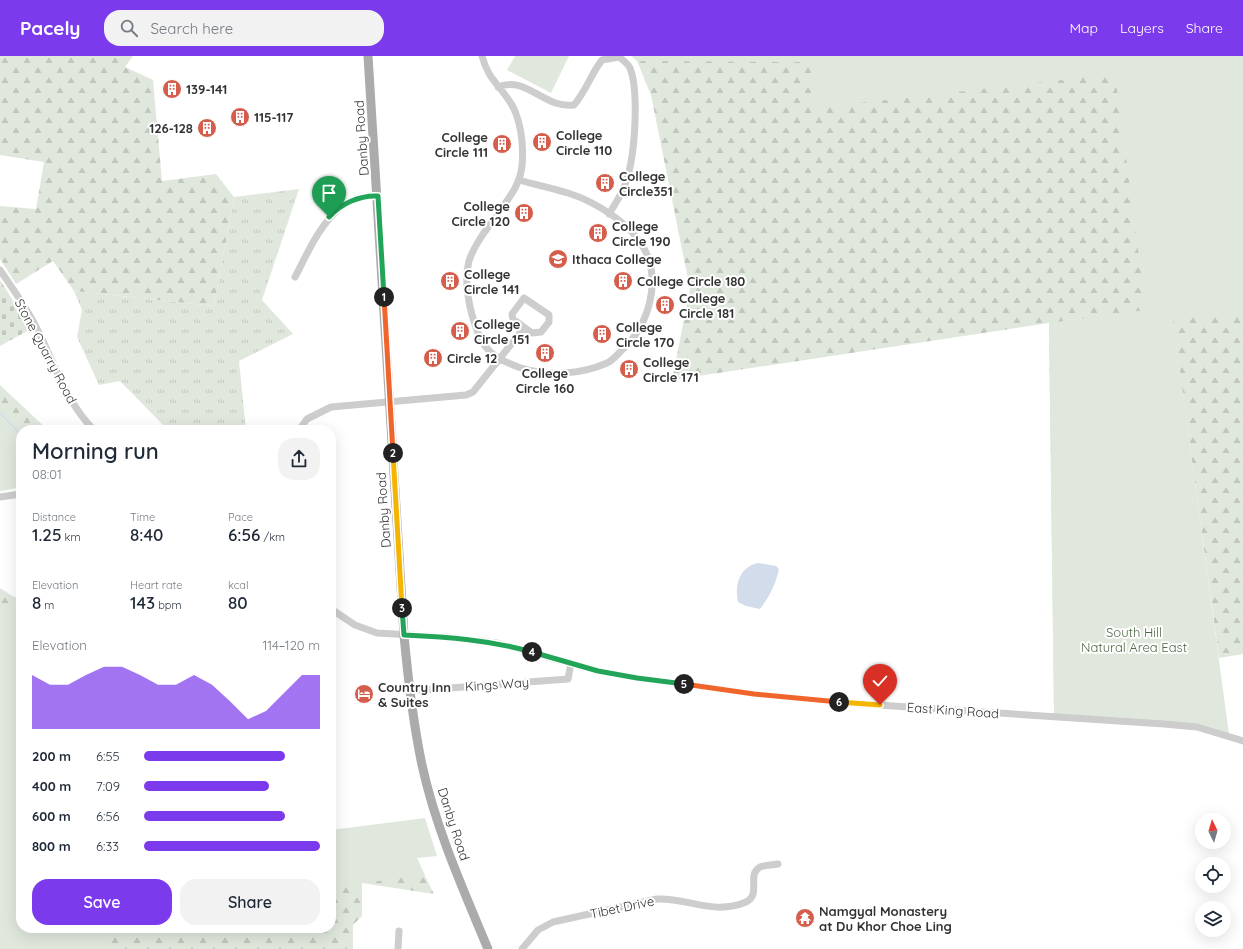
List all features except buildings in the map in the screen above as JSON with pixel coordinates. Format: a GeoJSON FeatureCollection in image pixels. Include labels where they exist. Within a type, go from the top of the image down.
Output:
{"type":"FeatureCollection","features":[{"type":"Feature","properties":{"kind":"main road","name":"Danby Road"},"geometry":{"type":"LineString","coordinates":[[368,56],[378,196],[404,635],[410,691],[422,766],[443,840],[488,949]]}},
{"type":"Feature","properties":{"kind":"street"},"geometry":{"type":"LineString","coordinates":[[482,56],[489,76],[510,100],[518,118],[522,164],[519,180],[513,194],[492,222],[469,261],[467,281],[469,301],[479,334],[488,350],[499,360],[531,371],[556,374],[583,371],[608,362],[626,346],[640,329],[648,309],[652,290],[651,268],[643,246],[629,228],[591,202],[569,194],[519,180]]}},
{"type":"Feature","properties":{"kind":"street"},"geometry":{"type":"LineString","coordinates":[[498,87],[508,83],[518,85],[556,104],[565,106],[574,105],[585,91],[596,67],[602,60],[619,57],[624,61],[629,67],[635,88],[633,141],[629,174],[624,188],[609,214]]}},
{"type":"Feature","properties":{"kind":"street"},"geometry":{"type":"LineString","coordinates":[[295,277],[332,213],[352,200],[367,196],[378,196]]}},
{"type":"Feature","properties":{"kind":"street","name":"Stone Quarry Road"},"geometry":{"type":"LineString","coordinates":[[0,270],[33,322],[78,412],[90,425]]}},
{"type":"Feature","properties":{"kind":"street"},"geometry":{"type":"LineString","coordinates":[[524,298],[549,315],[550,318],[544,329],[537,334],[524,328],[512,316],[524,298]]}},
{"type":"Feature","properties":{"kind":"street"},"geometry":{"type":"LineString","coordinates":[[303,425],[307,419],[331,407],[466,395],[473,392],[524,328]]}},
{"type":"Feature","properties":{"kind":"street"},"geometry":{"type":"LineString","coordinates":[[0,497],[16,495]]}},
{"type":"Feature","properties":{"kind":"street","name":"East King Road"},"geometry":{"type":"LineString","coordinates":[[336,613],[348,621],[369,631],[383,634],[446,637],[497,643],[598,671],[637,678],[754,694],[906,707],[1197,727],[1243,741]]}},
{"type":"Feature","properties":{"kind":"street","name":"Kings Way"},"geometry":{"type":"LineString","coordinates":[[410,691],[568,679],[571,663]]}},
{"type":"Feature","properties":{"kind":"street","name":"Tibet Drive"},"geometry":{"type":"LineString","coordinates":[[522,949],[538,930],[553,922],[657,899],[668,899],[704,907],[743,903],[752,898],[754,893],[754,873],[757,869],[778,864]]}},
{"type":"Feature","properties":{"kind":"street"},"geometry":{"type":"LineString","coordinates":[[398,949],[399,931]]}},
{"type":"Feature","properties":{"kind":"green space"},"geometry":{"type":"Polygon","coordinates":[[[0,56],[133,56],[125,67],[153,80],[162,181],[216,174],[234,197],[214,306],[74,291],[53,261],[16,284],[0,259],[0,206],[36,209],[44,162],[0,155],[0,56]]]}},
{"type":"Feature","properties":{"kind":"green space"},"geometry":{"type":"Polygon","coordinates":[[[515,56],[569,56],[551,93],[507,70],[515,56]]]}},
{"type":"Feature","properties":{"kind":"green space"},"geometry":{"type":"Polygon","coordinates":[[[632,56],[1118,56],[1167,317],[1054,711],[1049,323],[672,380],[690,289],[651,95],[637,61],[632,56]]]}},
{"type":"Feature","properties":{"kind":"green space","name":"South Hill Natural Area East"},"geometry":{"type":"Polygon","coordinates":[[[632,56],[1243,56],[1243,312],[1173,320],[1229,734],[1194,726],[1054,716],[1049,323],[1146,310],[1115,74],[815,108],[810,62],[637,61],[632,56]]]}},
{"type":"Feature","properties":{"kind":"green space"},"geometry":{"type":"Polygon","coordinates":[[[1243,88],[1243,654],[1219,658],[1145,119],[1243,88]]]}},
{"type":"Feature","properties":{"kind":"green space"},"geometry":{"type":"Polygon","coordinates":[[[299,189],[262,300],[293,334],[239,361],[245,425],[163,425],[120,381],[99,385],[77,337],[82,310],[74,291],[214,306],[234,197],[299,189]]]}},
{"type":"Feature","properties":{"kind":"green space"},"geometry":{"type":"Polygon","coordinates":[[[0,280],[31,329],[0,346],[0,280]]]}},
{"type":"Feature","properties":{"kind":"green space"},"geometry":{"type":"Polygon","coordinates":[[[0,385],[43,425],[16,425],[16,488],[0,491],[0,385]]]}},
{"type":"Feature","properties":{"kind":"green space"},"geometry":{"type":"Polygon","coordinates":[[[0,403],[24,425],[16,425],[16,488],[0,491],[0,403]]]}},
{"type":"Feature","properties":{"kind":"green space"},"geometry":{"type":"Polygon","coordinates":[[[0,588],[14,597],[16,597],[16,933],[336,933],[336,845],[416,858],[434,894],[362,883],[362,916],[353,925],[353,949],[0,949],[0,588]]]}},
{"type":"Feature","properties":{"kind":"green space"},"geometry":{"type":"Polygon","coordinates":[[[16,602],[16,933],[96,933],[110,949],[0,949],[0,604],[16,602]]]}},
{"type":"Feature","properties":{"kind":"green space"},"geometry":{"type":"Polygon","coordinates":[[[425,818],[437,856],[417,858],[425,875],[336,886],[336,829],[425,818]]]}},
{"type":"Feature","properties":{"kind":"water"},"geometry":{"type":"Polygon","coordinates":[[[759,563],[776,566],[779,569],[772,590],[760,609],[746,606],[738,602],[737,595],[738,583],[743,572],[752,565],[759,563]]]}},
{"type":"Feature","properties":{"kind":"waterway"},"geometry":{"type":"LineString","coordinates":[[0,413],[16,430]]}},
{"type":"Feature","properties":{"kind":"place","name":"139-141"},"geometry":{"type":"Point","coordinates":[172,89]}},
{"type":"Feature","properties":{"kind":"place","name":"115-117"},"geometry":{"type":"Point","coordinates":[240,117]}},
{"type":"Feature","properties":{"kind":"place","name":"126-128"},"geometry":{"type":"Point","coordinates":[207,128]}},
{"type":"Feature","properties":{"kind":"place","name":"College Circle 110"},"geometry":{"type":"Point","coordinates":[542,142]}},
{"type":"Feature","properties":{"kind":"place","name":"College Circle 111"},"geometry":{"type":"Point","coordinates":[502,144]}},
{"type":"Feature","properties":{"kind":"place","name":"College Circle351"},"geometry":{"type":"Point","coordinates":[605,183]}},
{"type":"Feature","properties":{"kind":"place","name":"College Circle 120"},"geometry":{"type":"Point","coordinates":[524,213]}},
{"type":"Feature","properties":{"kind":"place","name":"College Circle 190"},"geometry":{"type":"Point","coordinates":[598,233]}},
{"type":"Feature","properties":{"kind":"place","name":"Ithaca College"},"geometry":{"type":"Point","coordinates":[558,259]}},
{"type":"Feature","properties":{"kind":"place","name":"College Circle 141"},"geometry":{"type":"Point","coordinates":[450,281]}},
{"type":"Feature","properties":{"kind":"place","name":"College Circle 180"},"geometry":{"type":"Point","coordinates":[623,281]}},
{"type":"Feature","properties":{"kind":"place","name":"College Circle 181"},"geometry":{"type":"Point","coordinates":[665,305]}},
{"type":"Feature","properties":{"kind":"place","name":"College Circle 151"},"geometry":{"type":"Point","coordinates":[460,331]}},
{"type":"Feature","properties":{"kind":"place","name":"College Circle 170"},"geometry":{"type":"Point","coordinates":[602,334]}},
{"type":"Feature","properties":{"kind":"place","name":"College Circle 160"},"geometry":{"type":"Point","coordinates":[545,353]}},
{"type":"Feature","properties":{"kind":"place","name":"Circle 12"},"geometry":{"type":"Point","coordinates":[433,358]}},
{"type":"Feature","properties":{"kind":"place","name":"College Circle 171"},"geometry":{"type":"Point","coordinates":[629,369]}},
{"type":"Feature","properties":{"kind":"place","name":"Country Inn & Suites"},"geometry":{"type":"Point","coordinates":[364,694]}},
{"type":"Feature","properties":{"kind":"place","name":"Namgyal Monastery at Du Khor Choe Ling"},"geometry":{"type":"Point","coordinates":[805,918]}},
{"type":"Feature","properties":{"kind":"route"},"geometry":{"type":"LineString","coordinates":[[329,217],[340,207],[352,200],[373,195],[378,196],[404,635],[446,637],[497,643],[598,671],[637,678],[754,694],[880,705]]}}]}
